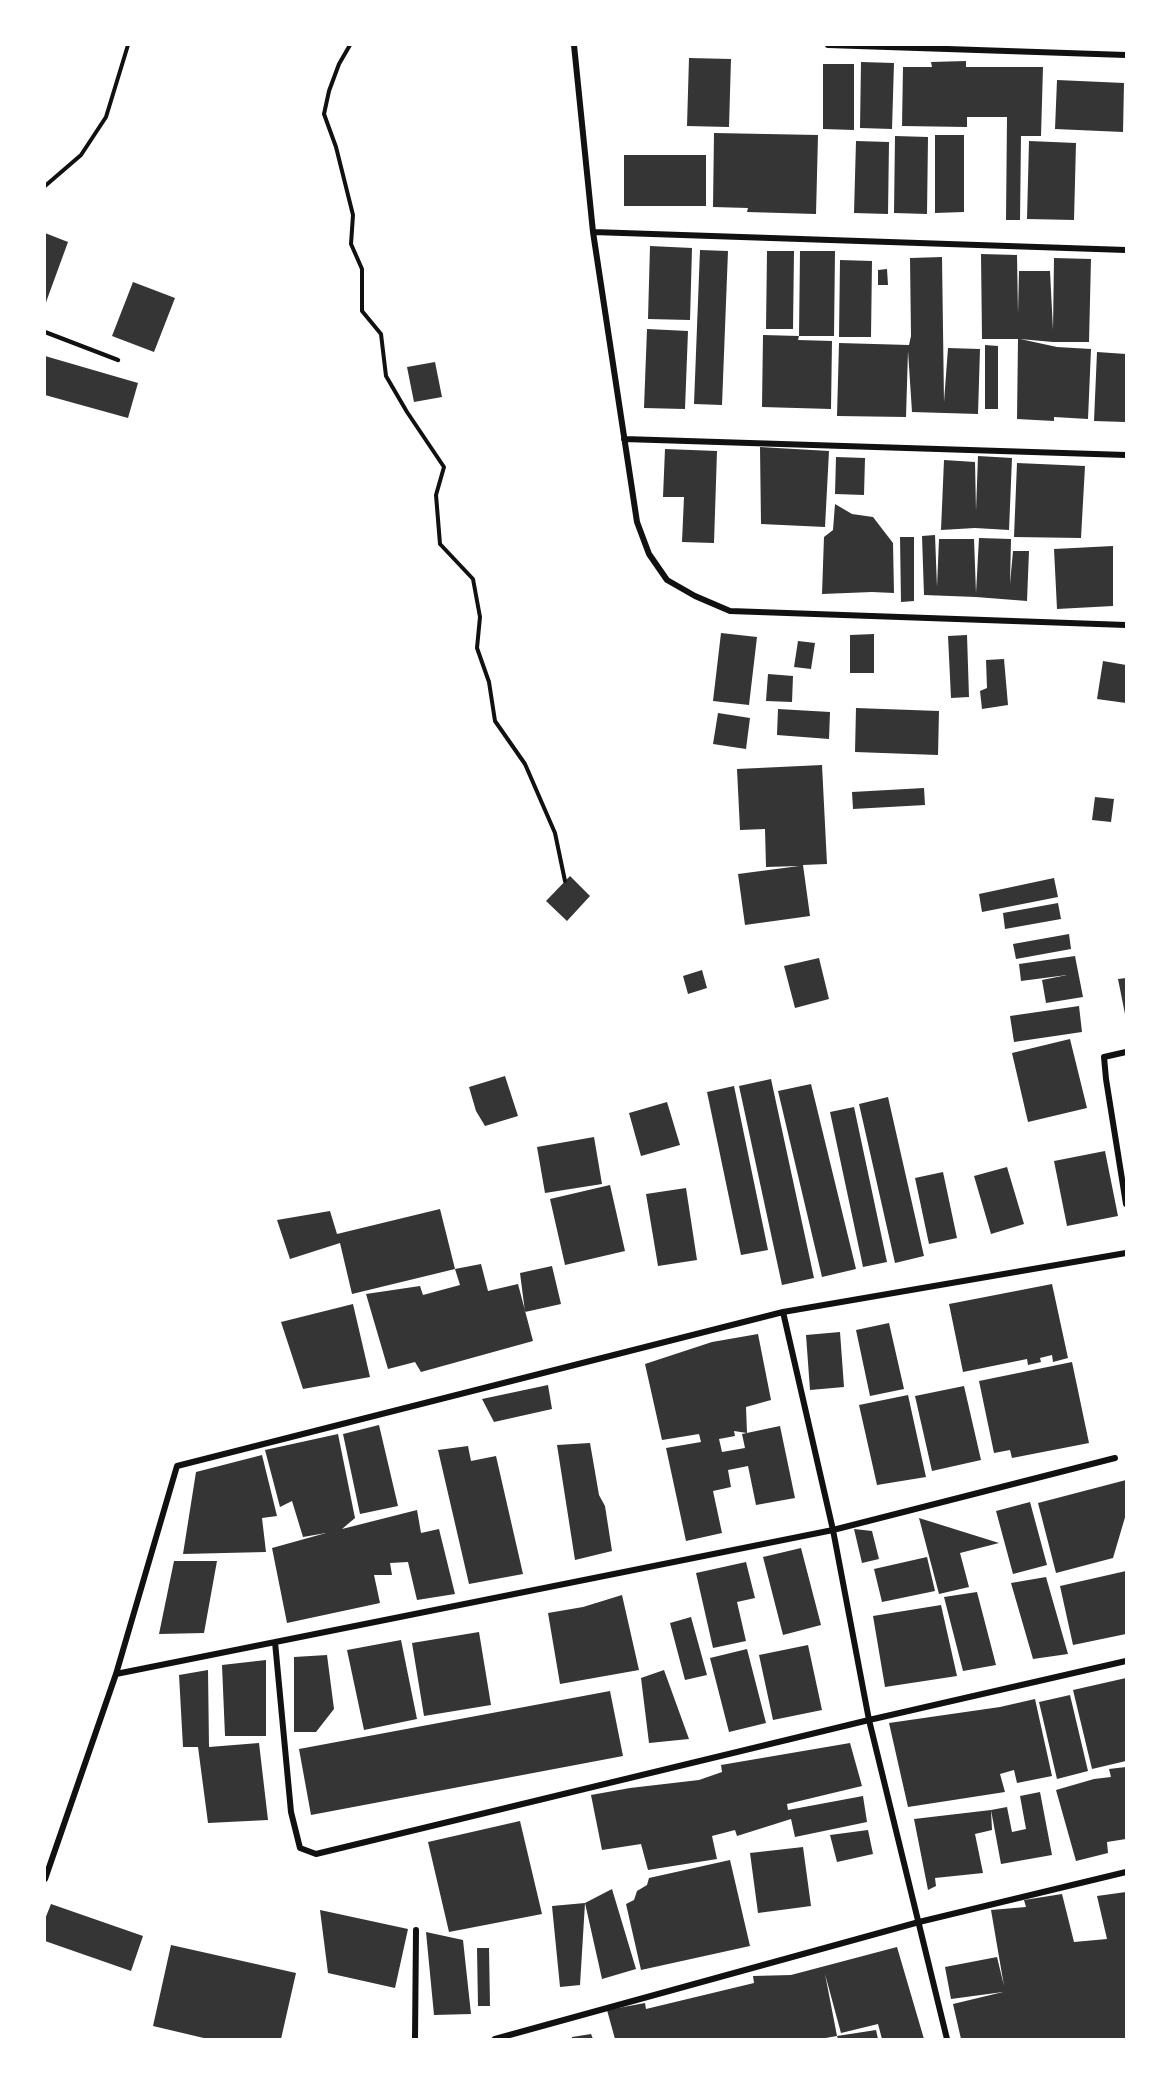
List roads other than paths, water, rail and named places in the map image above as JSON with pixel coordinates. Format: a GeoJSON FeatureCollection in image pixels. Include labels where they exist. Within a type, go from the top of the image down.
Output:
{"type":"FeatureCollection","features":[{"type":"Feature","properties":{"kind":"street"},"geometry":{"type":"LineString","coordinates":[[574,45],[593,232],[637,522],[649,554],[667,580],[694,596],[730,611],[1126,625]]}},
{"type":"Feature","properties":{"kind":"street"},"geometry":{"type":"LineString","coordinates":[[828,45],[1126,55]]}},
{"type":"Feature","properties":{"kind":"street"},"geometry":{"type":"LineString","coordinates":[[593,232],[1126,250]]}},
{"type":"Feature","properties":{"kind":"street"},"geometry":{"type":"LineString","coordinates":[[624,439],[1126,455]]}},
{"type":"Feature","properties":{"kind":"street"},"geometry":{"type":"LineString","coordinates":[[1126,1052],[1104,1057],[1126,1204]]}},
{"type":"Feature","properties":{"kind":"street"},"geometry":{"type":"LineString","coordinates":[[45,1879],[116,1674],[177,1466],[783,1312],[1126,1253]]}},
{"type":"Feature","properties":{"kind":"street"},"geometry":{"type":"LineString","coordinates":[[783,1312],[833,1530],[869,1720],[947,2039]]}},
{"type":"Feature","properties":{"kind":"street"},"geometry":{"type":"LineString","coordinates":[[116,1674],[833,1530],[1115,1458]]}},
{"type":"Feature","properties":{"kind":"street"},"geometry":{"type":"LineString","coordinates":[[275,1642],[291,1812],[300,1848],[316,1854],[869,1720],[1126,1661]]}},
{"type":"Feature","properties":{"kind":"street"},"geometry":{"type":"LineString","coordinates":[[495,2039],[919,1922],[1126,1872]]}},
{"type":"Feature","properties":{"kind":"street"},"geometry":{"type":"LineString","coordinates":[[415,2039],[416,1930]]}},
{"type":"Feature","properties":{"kind":"lane"},"geometry":{"type":"LineString","coordinates":[[45,332],[118,360]]}}]}
